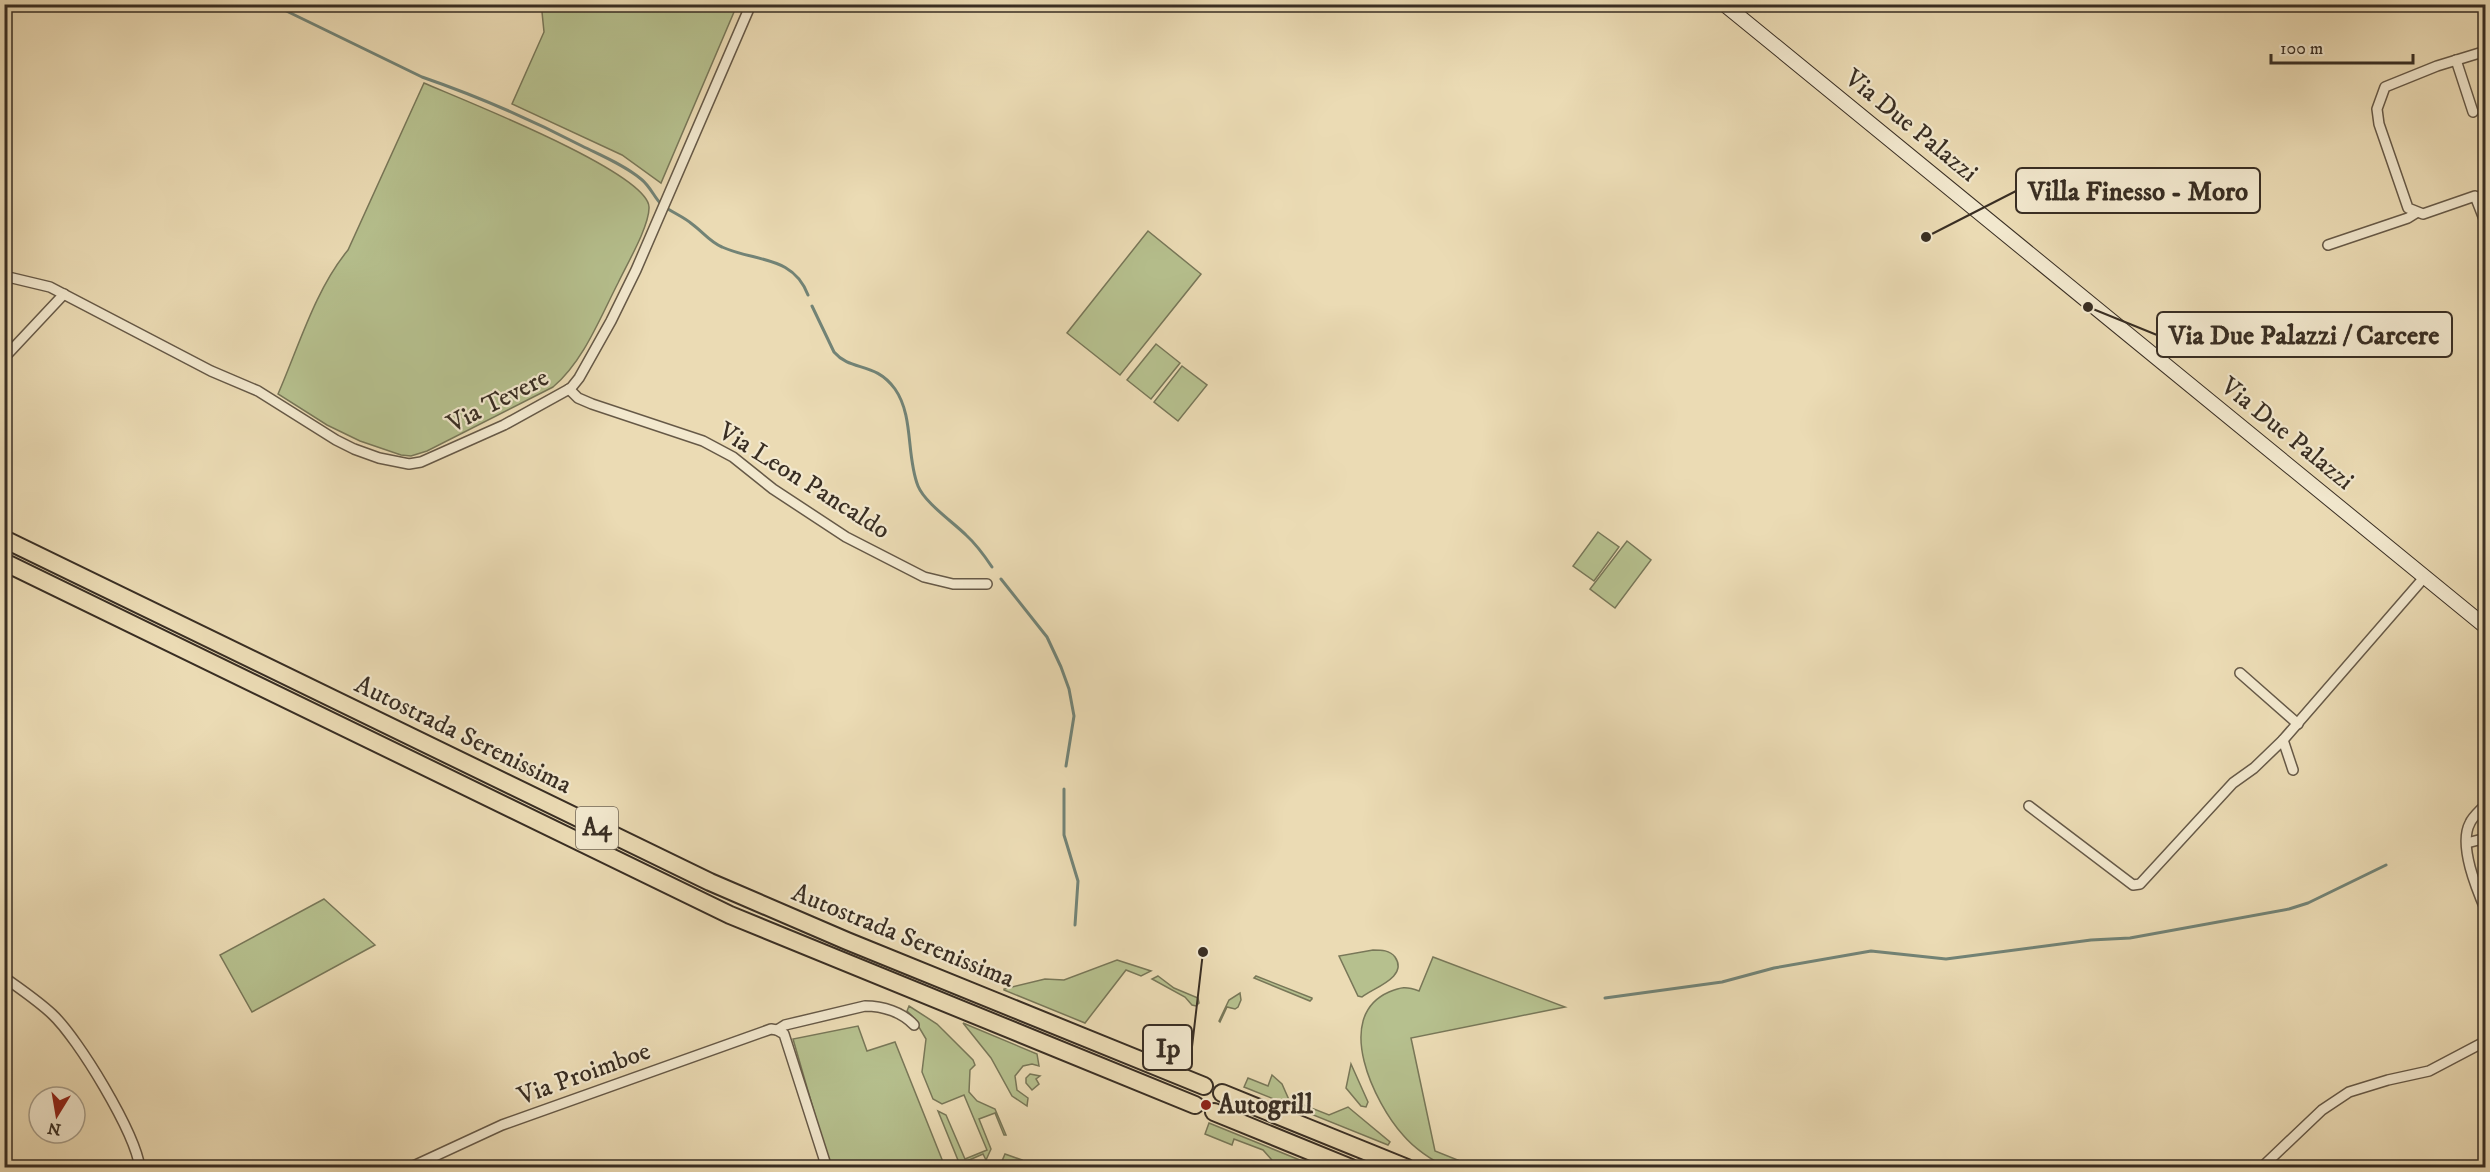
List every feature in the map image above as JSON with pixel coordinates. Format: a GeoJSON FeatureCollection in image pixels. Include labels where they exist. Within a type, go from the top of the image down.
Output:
{"type":"FeatureCollection","features":[{"type":"Feature","properties":{"kind":"highway","name":"Autostrada Serenissima"},"geometry":{"type":"LineString","coordinates":[[4,539],[710,882],[857,945],[1204,1086]]}},
{"type":"Feature","properties":{"kind":"highway","name":"Autostrada Serenissima"},"geometry":{"type":"LineString","coordinates":[[4,562],[730,915],[1196,1105]]}},
{"type":"Feature","properties":{"kind":"highway"},"geometry":{"type":"LineString","coordinates":[[1222,1093],[1407,1167]]}},
{"type":"Feature","properties":{"kind":"highway"},"geometry":{"type":"LineString","coordinates":[[1214,1112],[1351,1167]]}},
{"type":"Feature","properties":{"kind":"street","name":"Via Tevere"},"geometry":{"type":"LineString","coordinates":[[4,276],[50,287],[211,371],[258,391],[336,440],[380,458],[409,464],[421,462],[504,424],[569,389],[579,378],[636,270],[751,4]]}},
{"type":"Feature","properties":{"kind":"street","name":"Via Due Palazzi"},"geometry":{"type":"LineString","coordinates":[[1724,4],[2486,627]]}},
{"type":"Feature","properties":{"kind":"street"},"geometry":{"type":"LineString","coordinates":[[2486,51],[2385,87],[2377,109],[2379,124],[2408,208],[2423,214],[2475,196],[2486,224]]}},
{"type":"Feature","properties":{"kind":"street"},"geometry":{"type":"LineString","coordinates":[[2456,60],[2473,112]]}},
{"type":"Feature","properties":{"kind":"street"},"geometry":{"type":"LineString","coordinates":[[2328,244],[2408,218],[2416,213]]}},
{"type":"Feature","properties":{"kind":"street"},"geometry":{"type":"LineString","coordinates":[[4,358],[64,294]]}},
{"type":"Feature","properties":{"kind":"street","name":"Via Leon Pancaldo"},"geometry":{"type":"LineString","coordinates":[[569,389],[578,398],[592,404],[704,441],[733,457],[773,489],[846,537],[924,577],[953,584],[987,584]]}},
{"type":"Feature","properties":{"kind":"street"},"geometry":{"type":"LineString","coordinates":[[2029,806],[2133,885],[2140,884],[2233,783],[2254,768],[2283,740],[2422,580],[2428,580]]}},
{"type":"Feature","properties":{"kind":"street"},"geometry":{"type":"LineString","coordinates":[[2240,673],[2298,724]]}},
{"type":"Feature","properties":{"kind":"street"},"geometry":{"type":"LineString","coordinates":[[2283,740],[2293,770]]}},
{"type":"Feature","properties":{"kind":"street"},"geometry":{"type":"LineString","coordinates":[[2484,905],[2468,855],[2466,835],[2470,822],[2486,804]]}},
{"type":"Feature","properties":{"kind":"street"},"geometry":{"type":"LineString","coordinates":[[2467,843],[2486,838]]}},
{"type":"Feature","properties":{"kind":"street"},"geometry":{"type":"LineString","coordinates":[[4,977],[52,1014],[70,1035],[130,1133],[138,1153],[140,1167]]}},
{"type":"Feature","properties":{"kind":"street","name":"Via Proimboe"},"geometry":{"type":"LineString","coordinates":[[409,1167],[502,1125],[771,1029],[777,1030],[785,1025],[866,1006],[876,1006],[898,1013],[914,1025]]}},
{"type":"Feature","properties":{"kind":"street"},"geometry":{"type":"LineString","coordinates":[[777,1030],[784,1034],[827,1167]]}},
{"type":"Feature","properties":{"kind":"street"},"geometry":{"type":"LineString","coordinates":[[2261,1167],[2322,1110],[2349,1092],[2429,1071],[2486,1041]]}},
{"type":"Feature","properties":{"kind":"green space"},"geometry":{"type":"Polygon","coordinates":[[[545,5],[737,5],[661,183],[622,155],[512,104],[544,32],[542,12],[545,5]]]}},
{"type":"Feature","properties":{"kind":"green space"},"geometry":{"type":"Polygon","coordinates":[[[424,83],[586,156],[618,175],[640,192],[649,207],[646,224],[632,256],[582,352],[564,377],[553,387],[427,451],[411,456],[401,455],[360,441],[327,425],[278,394],[308,319],[326,283],[348,250],[424,83]]]}},
{"type":"Feature","properties":{"kind":"green space"},"geometry":{"type":"Polygon","coordinates":[[[1148,231],[1201,274],[1120,375],[1067,333],[1148,231]]]}},
{"type":"Feature","properties":{"kind":"green space"},"geometry":{"type":"Polygon","coordinates":[[[1156,344],[1180,363],[1151,399],[1127,380],[1156,344]]]}},
{"type":"Feature","properties":{"kind":"green space"},"geometry":{"type":"Polygon","coordinates":[[[1182,366],[1207,385],[1178,421],[1154,402],[1182,366]]]}},
{"type":"Feature","properties":{"kind":"green space"},"geometry":{"type":"Polygon","coordinates":[[[1598,532],[1619,547],[1594,581],[1573,566],[1598,532]]]}},
{"type":"Feature","properties":{"kind":"green space"},"geometry":{"type":"Polygon","coordinates":[[[1627,541],[1651,560],[1615,608],[1590,589],[1627,541]]]}},
{"type":"Feature","properties":{"kind":"green space"},"geometry":{"type":"Polygon","coordinates":[[[324,899],[375,945],[252,1012],[220,955],[324,899]]]}},
{"type":"Feature","properties":{"kind":"green space"},"geometry":{"type":"Polygon","coordinates":[[[1373,950],[1391,953],[1398,964],[1397,970],[1394,976],[1381,986],[1362,997],[1358,996],[1339,956],[1373,950]]]}},
{"type":"Feature","properties":{"kind":"green space"},"geometry":{"type":"Polygon","coordinates":[[[1433,957],[1565,1007],[1411,1038],[1435,1151],[1475,1167],[1458,1168],[1442,1165],[1412,1144],[1392,1121],[1381,1103],[1364,1061],[1361,1040],[1363,1021],[1372,1004],[1397,989],[1407,988],[1419,991],[1433,957]]]}},
{"type":"Feature","properties":{"kind":"green space"},"geometry":{"type":"Polygon","coordinates":[[[1117,960],[1151,971],[1141,976],[1126,970],[1085,1023],[1004,990],[1045,979],[1064,980],[1117,960]]]}},
{"type":"Feature","properties":{"kind":"green space"},"geometry":{"type":"Polygon","coordinates":[[[1158,976],[1174,988],[1198,998],[1199,1003],[1196,1006],[1192,1005],[1185,997],[1152,979],[1158,976]]]}},
{"type":"Feature","properties":{"kind":"green space"},"geometry":{"type":"Polygon","coordinates":[[[1256,976],[1312,999],[1310,1001],[1254,978],[1256,976]]]}},
{"type":"Feature","properties":{"kind":"green space"},"geometry":{"type":"Polygon","coordinates":[[[1240,993],[1241,1000],[1238,1007],[1235,1009],[1227,1007],[1220,1022],[1229,1000],[1240,993]]]}},
{"type":"Feature","properties":{"kind":"green space"},"geometry":{"type":"Polygon","coordinates":[[[909,1006],[937,1024],[973,1060],[975,1065],[970,1070],[969,1092],[977,1101],[995,1109],[1006,1135],[995,1113],[979,1119],[991,1149],[986,1160],[983,1154],[967,1161],[969,1167],[960,1165],[938,1111],[946,1115],[965,1159],[987,1150],[964,1095],[942,1104],[933,1099],[922,1072],[926,1039],[907,1011],[909,1006]]]}},
{"type":"Feature","properties":{"kind":"green space"},"geometry":{"type":"Polygon","coordinates":[[[963,1023],[1037,1054],[1039,1066],[1032,1064],[1023,1066],[1015,1076],[1017,1090],[1028,1098],[1027,1106],[1012,1096],[991,1058],[963,1023]]]}},
{"type":"Feature","properties":{"kind":"green space"},"geometry":{"type":"Polygon","coordinates":[[[858,1026],[867,1051],[895,1042],[945,1167],[830,1167],[793,1039],[858,1026]]]}},
{"type":"Feature","properties":{"kind":"green space"},"geometry":{"type":"Polygon","coordinates":[[[1351,1064],[1368,1102],[1366,1107],[1361,1106],[1346,1088],[1351,1064]]]}},
{"type":"Feature","properties":{"kind":"green space"},"geometry":{"type":"Polygon","coordinates":[[[1030,1074],[1040,1076],[1036,1079],[1039,1084],[1032,1090],[1026,1083],[1026,1078],[1030,1074]]]}},
{"type":"Feature","properties":{"kind":"green space"},"geometry":{"type":"Polygon","coordinates":[[[1272,1075],[1282,1084],[1290,1102],[1298,1099],[1301,1104],[1329,1115],[1348,1107],[1390,1142],[1388,1145],[1244,1087],[1248,1078],[1268,1086],[1272,1075]]]}},
{"type":"Feature","properties":{"kind":"green space"},"geometry":{"type":"Polygon","coordinates":[[[1209,1123],[1317,1167],[1278,1167],[1263,1150],[1234,1139],[1232,1145],[1205,1134],[1209,1123]]]}},
{"type":"Feature","properties":{"kind":"green space"},"geometry":{"type":"Polygon","coordinates":[[[1005,1154],[1022,1160],[1030,1167],[1005,1167],[1002,1161],[1005,1154]]]}},
{"type":"Feature","properties":{"kind":"waterway"},"geometry":{"type":"LineString","coordinates":[[272,4],[422,77],[503,109],[613,161],[644,182],[661,204]]}},
{"type":"Feature","properties":{"kind":"waterway"},"geometry":{"type":"LineString","coordinates":[[668,209],[718,245],[783,266],[801,282],[808,295]]}},
{"type":"Feature","properties":{"kind":"waterway"},"geometry":{"type":"LineString","coordinates":[[812,306],[834,352],[848,362],[879,374],[895,389],[905,411],[914,474],[918,486],[933,506],[974,543],[992,567]]}},
{"type":"Feature","properties":{"kind":"waterway"},"geometry":{"type":"LineString","coordinates":[[1001,579],[1047,637],[1069,689],[1074,716],[1066,766]]}},
{"type":"Feature","properties":{"kind":"waterway"},"geometry":{"type":"LineString","coordinates":[[1064,789],[1064,835],[1078,881],[1075,925]]}},
{"type":"Feature","properties":{"kind":"waterway"},"geometry":{"type":"LineString","coordinates":[[1605,998],[1722,982],[1774,968],[1871,951],[1946,959],[2091,940],[2130,938],[2289,909],[2308,903],[2386,865]]}},
{"type":"Feature","properties":{"kind":"place","name":"Villa Finesso - Moro"},"geometry":{"type":"Point","coordinates":[1926,237]}},
{"type":"Feature","properties":{"kind":"place","name":"Via Due Palazzi / Carcere"},"geometry":{"type":"Point","coordinates":[2088,307]}},
{"type":"Feature","properties":{"kind":"place","name":"Ip"},"geometry":{"type":"Point","coordinates":[1203,952]}},
{"type":"Feature","properties":{"kind":"place","name":"Autogrill"},"geometry":{"type":"Point","coordinates":[1206,1105]}}]}
